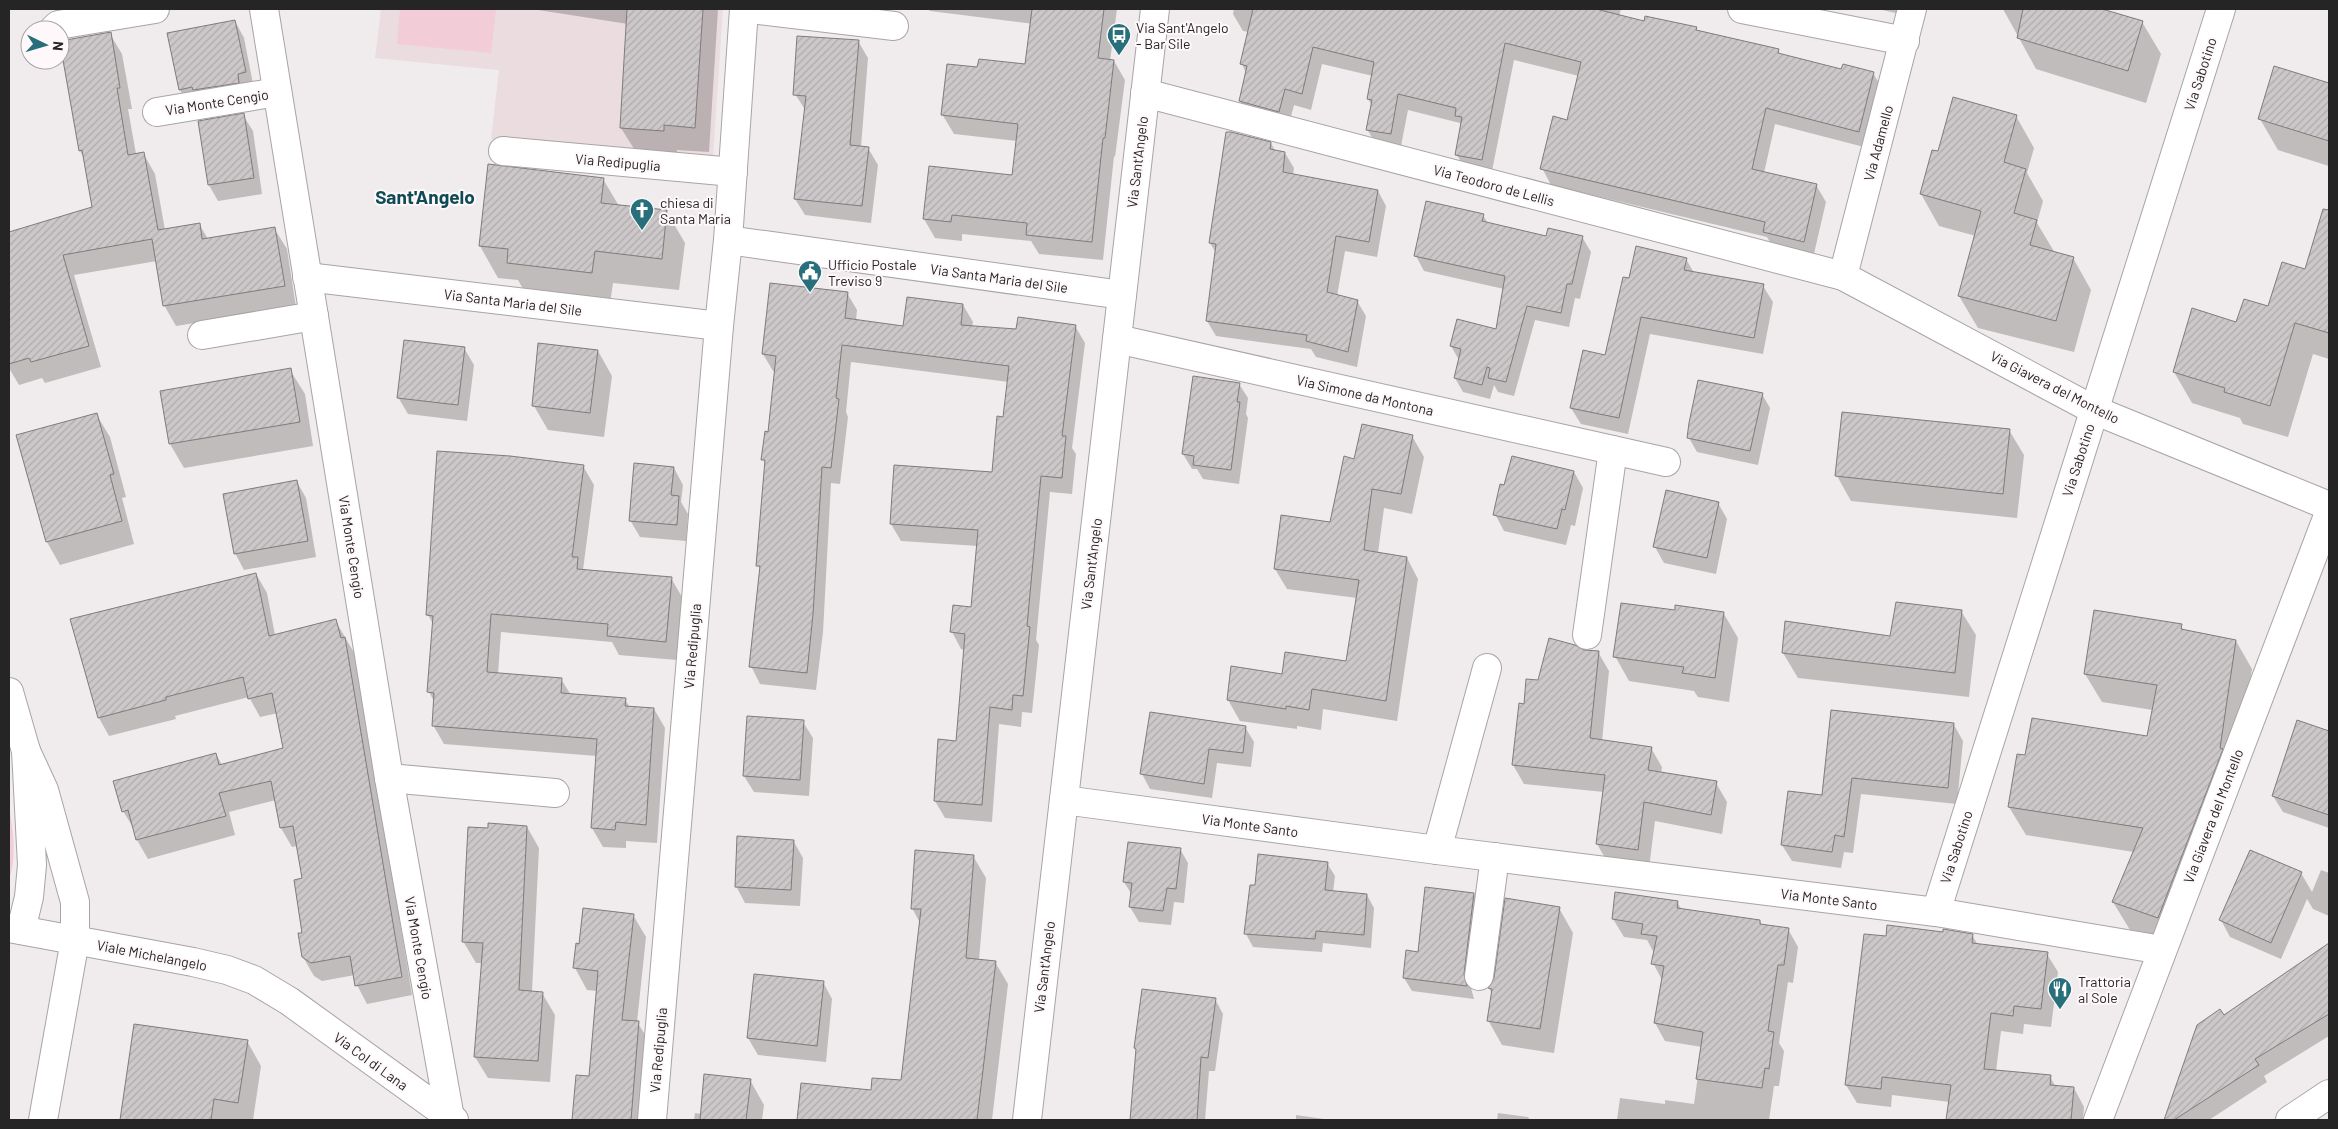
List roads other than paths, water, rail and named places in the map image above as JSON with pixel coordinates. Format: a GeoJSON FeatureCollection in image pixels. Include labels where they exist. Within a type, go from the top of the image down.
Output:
{"type":"FeatureCollection","features":[{"type":"Feature","properties":{"kind":"street"},"geometry":{"type":"LineString","coordinates":[[70,23],[155,9]]}},
{"type":"Feature","properties":{"kind":"street","name":"Via Monte Cengio"},"geometry":{"type":"LineString","coordinates":[[264,9],[389,778],[452,1119]]}},
{"type":"Feature","properties":{"kind":"street","name":"Via Redipuglia"},"geometry":{"type":"LineString","coordinates":[[652,1120],[719,326],[728,240],[744,9]]}},
{"type":"Feature","properties":{"kind":"street"},"geometry":{"type":"LineString","coordinates":[[750,9],[894,26]]}},
{"type":"Feature","properties":{"kind":"street","name":"Via Sant'Angelo"},"geometry":{"type":"LineString","coordinates":[[1027,1120],[1155,9]]}},
{"type":"Feature","properties":{"kind":"street"},"geometry":{"type":"LineString","coordinates":[[1742,9],[1905,41]]}},
{"type":"Feature","properties":{"kind":"street","name":"Via Adamello"},"geometry":{"type":"LineString","coordinates":[[1843,276],[1912,9]]}},
{"type":"Feature","properties":{"kind":"street","name":"Via Sabotino"},"geometry":{"type":"LineString","coordinates":[[1936,912],[2221,9]]}},
{"type":"Feature","properties":{"kind":"street","name":"Via Monte Cengio"},"geometry":{"type":"LineString","coordinates":[[157,112],[277,92]]}},
{"type":"Feature","properties":{"kind":"street","name":"Via Teodoro de Lellis"},"geometry":{"type":"LineString","coordinates":[[1145,93],[1843,276]]}},
{"type":"Feature","properties":{"kind":"street","name":"Via Redipuglia"},"geometry":{"type":"LineString","coordinates":[[503,151],[733,172]]}},
{"type":"Feature","properties":{"kind":"street","name":"Via Santa Maria del Sile"},"geometry":{"type":"LineString","coordinates":[[728,240],[1122,295]]}},
{"type":"Feature","properties":{"kind":"street","name":"Via Giavera del Montello"},"geometry":{"type":"LineString","coordinates":[[1843,276],[2094,410],[2329,506]]}},
{"type":"Feature","properties":{"kind":"street","name":"Via Santa Maria del Sile"},"geometry":{"type":"LineString","coordinates":[[307,277],[719,326]]}},
{"type":"Feature","properties":{"kind":"street"},"geometry":{"type":"LineString","coordinates":[[202,335],[314,316]]}},
{"type":"Feature","properties":{"kind":"street","name":"Via Simone da Montona"},"geometry":{"type":"LineString","coordinates":[[1117,339],[1666,462]]}},
{"type":"Feature","properties":{"kind":"street"},"geometry":{"type":"LineString","coordinates":[[1587,635],[1613,450]]}},
{"type":"Feature","properties":{"kind":"street","name":"Via Giavera del Montello"},"geometry":{"type":"LineString","coordinates":[[2098,1120],[2329,513]]}},
{"type":"Feature","properties":{"kind":"street"},"geometry":{"type":"LineString","coordinates":[[1437,850],[1486,668]]}},
{"type":"Feature","properties":{"kind":"street"},"geometry":{"type":"LineString","coordinates":[[9,692],[26,751],[44,790],[75,902],[75,940],[43,1120]]}},
{"type":"Feature","properties":{"kind":"street"},"geometry":{"type":"LineString","coordinates":[[15,929],[29,897],[32,865],[26,751]]}},
{"type":"Feature","properties":{"kind":"street"},"geometry":{"type":"LineString","coordinates":[[389,778],[555,792]]}},
{"type":"Feature","properties":{"kind":"street","name":"Via Monte Santo"},"geometry":{"type":"LineString","coordinates":[[1064,800],[1437,850],[1936,912],[2162,950]]}},
{"type":"Feature","properties":{"kind":"street"},"geometry":{"type":"LineString","coordinates":[[1479,976],[1494,857]]}},
{"type":"Feature","properties":{"kind":"street","name":"Viale Michelangelo"},"geometry":{"type":"LineString","coordinates":[[15,929],[227,970],[254,980],[289,1001]]}},
{"type":"Feature","properties":{"kind":"street","name":"Via Col di Lana"},"geometry":{"type":"LineString","coordinates":[[289,1001],[452,1119]]}},
{"type":"Feature","properties":{"kind":"street"},"geometry":{"type":"LineString","coordinates":[[2290,1120],[2329,1094]]}},
{"type":"Feature","properties":{"kind":"place","name":"Via Sant'Angelo - Bar Sile"},"geometry":{"type":"Point","coordinates":[1119,56]}},
{"type":"Feature","properties":{"kind":"place","name":"chiesa di Santa Maria"},"geometry":{"type":"Point","coordinates":[642,231]}},
{"type":"Feature","properties":{"kind":"place","name":"Ufficio Postale Treviso 9"},"geometry":{"type":"Point","coordinates":[810,293]}},
{"type":"Feature","properties":{"kind":"place","name":"Trattoria al Sole"},"geometry":{"type":"Point","coordinates":[2060,1010]}},
{"type":"Feature","properties":{"kind":"district","name":"Sant'Angelo"},"geometry":{"type":"Point","coordinates":[425,196]}}]}
